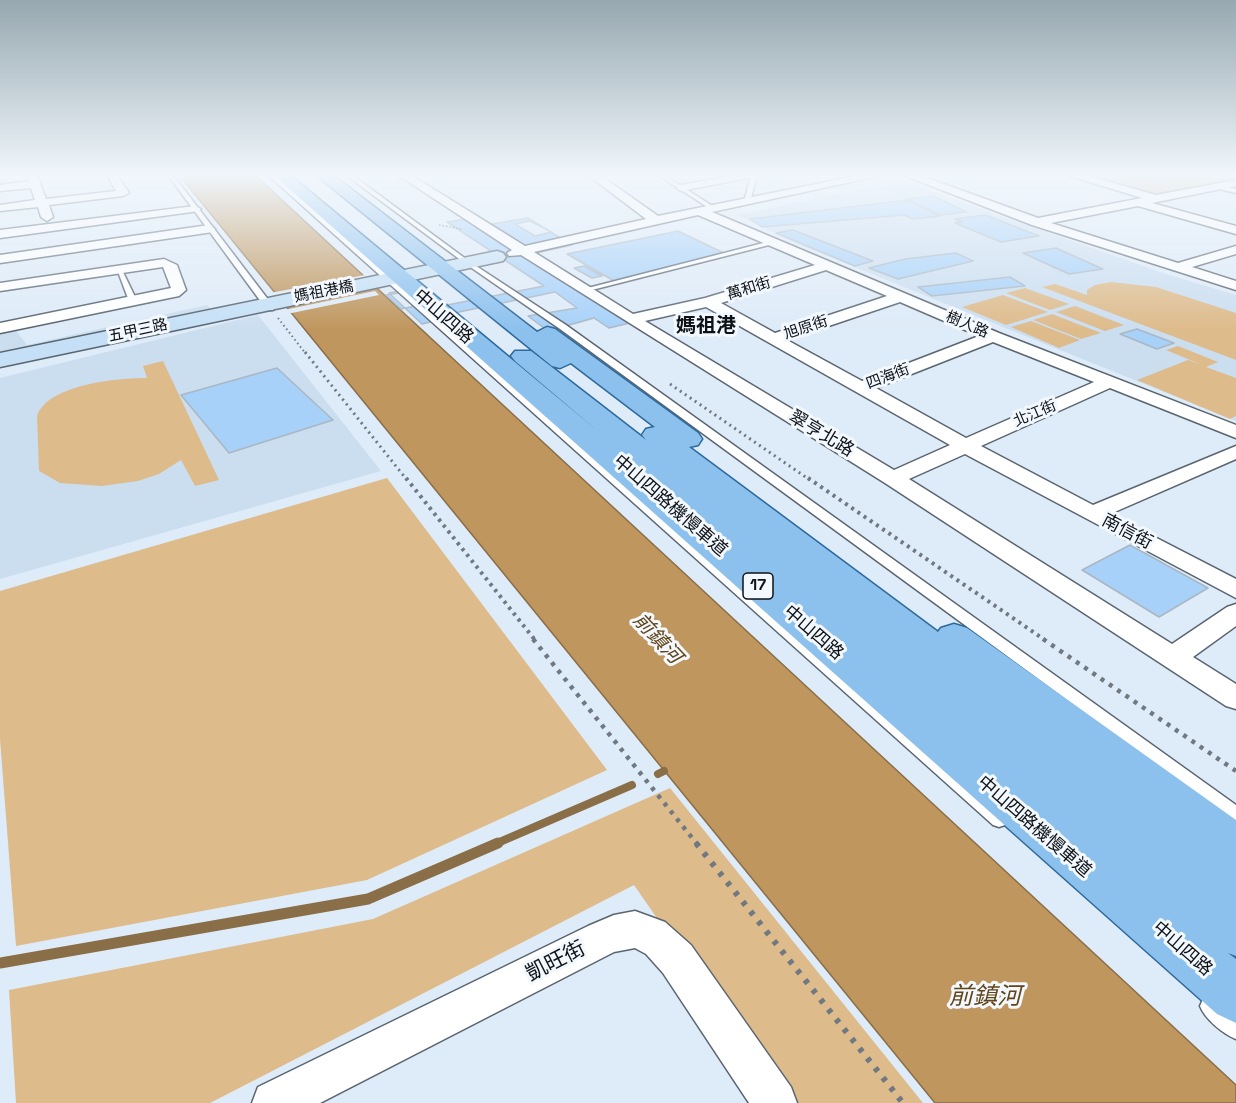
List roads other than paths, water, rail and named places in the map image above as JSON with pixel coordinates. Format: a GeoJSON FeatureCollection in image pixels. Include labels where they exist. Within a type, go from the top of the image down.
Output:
{"type":"FeatureCollection","features":[{"type":"Feature","properties":{"kind":"main road","name":"中山四路"},"geometry":{"type":"LineString","coordinates":[[355,226],[1236,847]]}},
{"type":"Feature","properties":{"kind":"main road","name":"中山四路"},"geometry":{"type":"LineString","coordinates":[[364,226],[1236,931]]}},
{"type":"Feature","properties":{"kind":"main road","name":"中山四路"},"geometry":{"type":"LineString","coordinates":[[374,226],[420,272],[1236,995]]}},
{"type":"Feature","properties":{"kind":"main road","name":"中山四路"},"geometry":{"type":"LineString","coordinates":[[380,226],[420,272],[1236,883]]}},
{"type":"Feature","properties":{"kind":"main road","name":"媽祖港橋"},"geometry":{"type":"LineString","coordinates":[[270,304],[497,257]]}},
{"type":"Feature","properties":{"kind":"main road","name":"五甲三路"},"geometry":{"type":"LineString","coordinates":[[0,360],[270,304]]}},
{"type":"Feature","properties":{"kind":"street"},"geometry":{"type":"LineString","coordinates":[[0,234],[58,226]]}},
{"type":"Feature","properties":{"kind":"street"},"geometry":{"type":"LineString","coordinates":[[146,226],[153,237]]}},
{"type":"Feature","properties":{"kind":"street","name":"翠亨北路"},"geometry":{"type":"LineString","coordinates":[[483,226],[893,478],[1236,698]]}},
{"type":"Feature","properties":{"kind":"street"},"geometry":{"type":"LineString","coordinates":[[497,257],[628,226]]}},
{"type":"Feature","properties":{"kind":"street","name":"樹人路"},"geometry":{"type":"LineString","coordinates":[[739,226],[771,243],[993,336],[1107,383],[1236,432]]}},
{"type":"Feature","properties":{"kind":"street"},"geometry":{"type":"LineString","coordinates":[[1050,226],[1236,286]]}},
{"type":"Feature","properties":{"kind":"street"},"geometry":{"type":"LineString","coordinates":[[0,259],[209,229]]}},
{"type":"Feature","properties":{"kind":"street"},"geometry":{"type":"LineString","coordinates":[[1175,268],[1236,250]]}},
{"type":"Feature","properties":{"kind":"street"},"geometry":{"type":"LineString","coordinates":[[0,287],[160,264],[170,265],[178,291],[0,328]]}},
{"type":"Feature","properties":{"kind":"street","name":"萬和街"},"geometry":{"type":"LineString","coordinates":[[708,302],[826,266]]}},
{"type":"Feature","properties":{"kind":"street","name":"旭原街"},"geometry":{"type":"LineString","coordinates":[[773,339],[900,297]]}},
{"type":"Feature","properties":{"kind":"street"},"geometry":{"type":"LineString","coordinates":[[631,319],[708,302]]}},
{"type":"Feature","properties":{"kind":"street","name":"萬和街"},"geometry":{"type":"LineString","coordinates":[[708,302],[773,339]]}},
{"type":"Feature","properties":{"kind":"street","name":"四海街"},"geometry":{"type":"LineString","coordinates":[[860,388],[993,336]]}},
{"type":"Feature","properties":{"kind":"street","name":"旭原街"},"geometry":{"type":"LineString","coordinates":[[773,339],[860,388]]}},
{"type":"Feature","properties":{"kind":"street","name":"北江街"},"geometry":{"type":"LineString","coordinates":[[893,478],[964,444],[1107,383]]}},
{"type":"Feature","properties":{"kind":"street","name":"四海街"},"geometry":{"type":"LineString","coordinates":[[860,388],[964,444]]}},
{"type":"Feature","properties":{"kind":"street"},"geometry":{"type":"LineString","coordinates":[[964,444],[1093,513]]}},
{"type":"Feature","properties":{"kind":"street","name":"南信街"},"geometry":{"type":"LineString","coordinates":[[1093,513],[1236,452]]}},
{"type":"Feature","properties":{"kind":"street","name":"南信街"},"geometry":{"type":"LineString","coordinates":[[1093,513],[1236,590]]}},
{"type":"Feature","properties":{"kind":"street"},"geometry":{"type":"LineString","coordinates":[[1173,657],[1236,613]]}},
{"type":"Feature","properties":{"kind":"street","name":"凱旺街"},"geometry":{"type":"LineString","coordinates":[[274,1103],[621,929],[639,928],[658,937],[677,959],[775,1103]]}},
{"type":"Feature","properties":{"kind":"lane"},"geometry":{"type":"LineString","coordinates":[[207,226],[270,304]]}},
{"type":"Feature","properties":{"kind":"lane","name":"中山四路機慢車道"},"geometry":{"type":"LineString","coordinates":[[350,226],[420,272],[563,327],[1236,814]]}},
{"type":"Feature","properties":{"kind":"lane","name":"中山四路機慢車道"},"geometry":{"type":"LineString","coordinates":[[386,226],[420,272],[1013,832]]}},
{"type":"Feature","properties":{"kind":"lane"},"geometry":{"type":"LineString","coordinates":[[584,290],[771,243]]}},
{"type":"Feature","properties":{"kind":"lane"},"geometry":{"type":"LineString","coordinates":[[119,270],[133,301]]}},
{"type":"Feature","properties":{"kind":"lane"},"geometry":{"type":"LineString","coordinates":[[1200,997],[1236,1029]]}},
{"type":"Feature","properties":{"kind":"water","name":"前鎮河"},"geometry":{"type":"Polygon","coordinates":[[[221,226],[310,226],[1236,1085],[1236,1103],[935,1103],[221,226]]]}},
{"type":"Feature","properties":{"kind":"waterway"},"geometry":{"type":"LineString","coordinates":[[658,774],[664,771]]}},
{"type":"Feature","properties":{"kind":"waterway"},"geometry":{"type":"LineString","coordinates":[[495,844],[632,785]]}},
{"type":"Feature","properties":{"kind":"waterway"},"geometry":{"type":"LineString","coordinates":[[0,963],[368,899],[498,843]]}},
{"type":"Feature","properties":{"kind":"district","name":"媽祖港"},"geometry":{"type":"Point","coordinates":[706,327]}}]}
